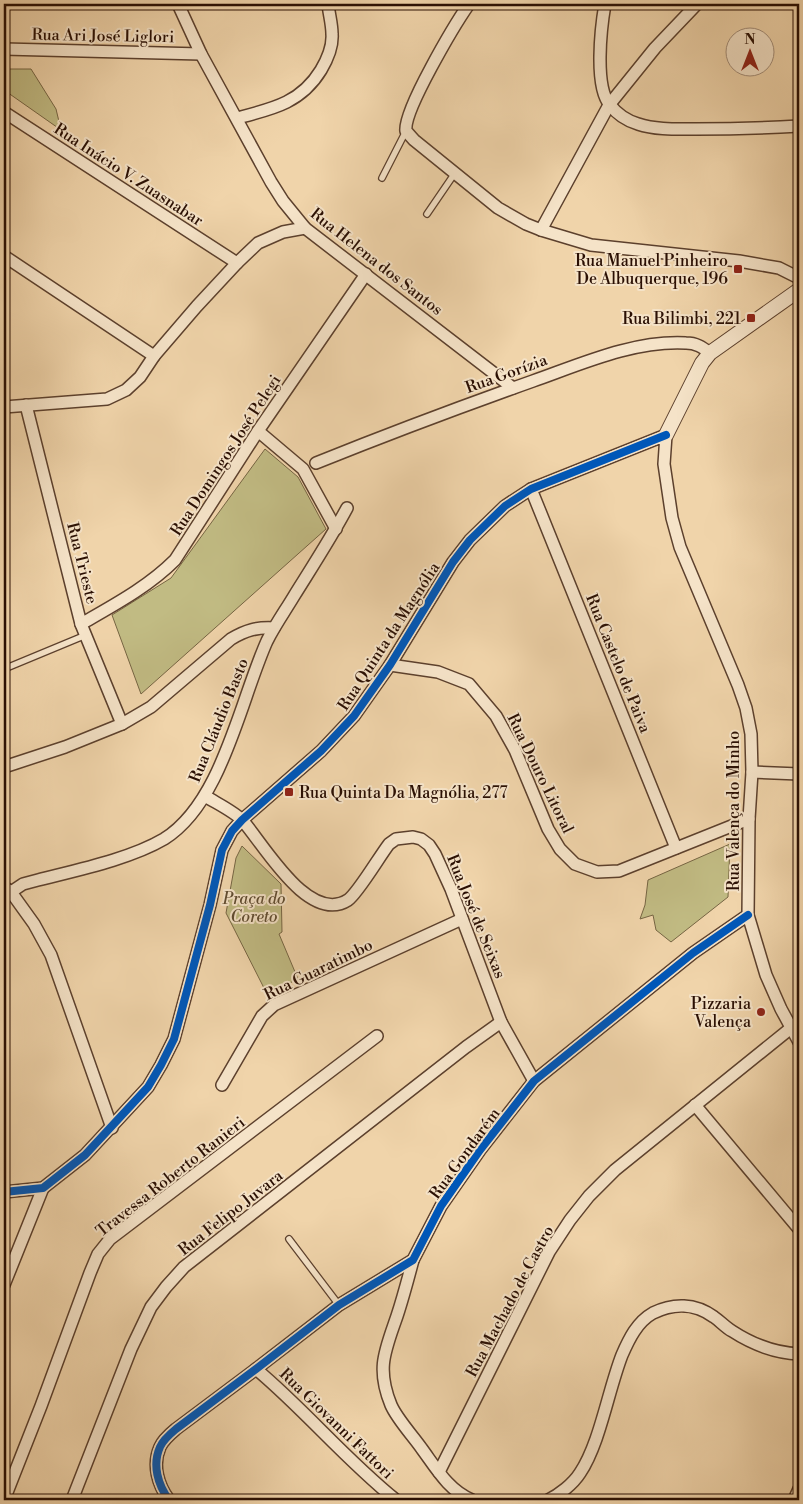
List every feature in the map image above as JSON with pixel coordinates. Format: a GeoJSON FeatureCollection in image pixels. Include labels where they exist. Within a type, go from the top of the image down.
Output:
{"type":"FeatureCollection","features":[{"type":"Feature","properties":{"kind":"street","name":"Rua Helena dos Santos"},"geometry":{"type":"LineString","coordinates":[[178,4],[201,54],[283,201],[305,228],[514,388]]}},
{"type":"Feature","properties":{"kind":"street"},"geometry":{"type":"LineString","coordinates":[[237,118],[279,106],[297,97],[314,82],[327,60],[332,36],[328,4]]}},
{"type":"Feature","properties":{"kind":"street"},"geometry":{"type":"LineString","coordinates":[[468,4],[419,92],[406,121],[406,131],[414,140],[498,208],[541,230],[591,245],[739,261],[779,268],[799,278]]}},
{"type":"Feature","properties":{"kind":"street"},"geometry":{"type":"LineString","coordinates":[[605,4],[600,71],[603,92],[609,105],[621,115],[639,125],[664,129],[753,129],[799,126]]}},
{"type":"Feature","properties":{"kind":"street"},"geometry":{"type":"LineString","coordinates":[[541,230],[609,105],[655,48],[697,4]]}},
{"type":"Feature","properties":{"kind":"street","name":"Rua Ari José Liglori"},"geometry":{"type":"LineString","coordinates":[[4,49],[201,54]]}},
{"type":"Feature","properties":{"kind":"street","name":"Rua Inácio V. Zuasnabar"},"geometry":{"type":"LineString","coordinates":[[4,112],[237,263]]}},
{"type":"Feature","properties":{"kind":"street"},"geometry":{"type":"LineString","coordinates":[[4,407],[107,398],[126,390],[140,377],[154,356],[237,263],[258,243],[283,232],[305,228]]}},
{"type":"Feature","properties":{"kind":"street"},"geometry":{"type":"LineString","coordinates":[[4,256],[154,356]]}},
{"type":"Feature","properties":{"kind":"street","name":"Rua Domingos José Pelegi"},"geometry":{"type":"LineString","coordinates":[[81,624],[138,591],[175,560],[258,432],[366,274]]}},
{"type":"Feature","properties":{"kind":"street"},"geometry":{"type":"LineString","coordinates":[[666,435],[702,363],[715,349],[799,290]]}},
{"type":"Feature","properties":{"kind":"street","name":"Rua Gorízia"},"geometry":{"type":"LineString","coordinates":[[316,463],[426,419],[619,351],[655,344],[693,344],[715,349]]}},
{"type":"Feature","properties":{"kind":"street","name":"Rua Trieste"},"geometry":{"type":"LineString","coordinates":[[26,405],[81,624],[122,724]]}},
{"type":"Feature","properties":{"kind":"street"},"geometry":{"type":"LineString","coordinates":[[258,432],[303,469],[336,529]]}},
{"type":"Feature","properties":{"kind":"street","name":"Rua Quinta da Magnólia"},"geometry":{"type":"LineString","coordinates":[[43,1188],[85,1155],[112,1128],[148,1087],[161,1065],[174,1039],[210,905],[222,850],[232,831],[336,736],[354,716],[390,664],[458,555],[483,526],[505,506],[531,489],[666,435]]}},
{"type":"Feature","properties":{"kind":"street","name":"Rua Valença do Minho"},"geometry":{"type":"LineString","coordinates":[[666,435],[664,464],[672,518],[680,548],[738,685],[746,708],[751,734],[752,772],[749,819],[748,915],[766,975],[799,1042]]}},
{"type":"Feature","properties":{"kind":"street","name":"Rua Castelo de Paiva"},"geometry":{"type":"LineString","coordinates":[[531,489],[676,848]]}},
{"type":"Feature","properties":{"kind":"street","name":"Rua Cláudio Basto"},"geometry":{"type":"LineString","coordinates":[[7,890],[139,851],[164,838],[187,821],[205,796],[226,750],[250,684],[274,628],[336,529],[347,508]]}},
{"type":"Feature","properties":{"kind":"street"},"geometry":{"type":"LineString","coordinates":[[4,767],[66,747],[122,724],[151,707],[231,639],[244,631],[259,627],[274,628]]}},
{"type":"Feature","properties":{"kind":"street","name":"Rua Douro Litoral"},"geometry":{"type":"LineString","coordinates":[[390,664],[438,672],[469,684],[496,716],[515,750],[548,829],[560,849],[574,864],[597,872],[619,871],[749,819]]}},
{"type":"Feature","properties":{"kind":"street"},"geometry":{"type":"LineString","coordinates":[[752,772],[799,774]]}},
{"type":"Feature","properties":{"kind":"street","name":"Rua José de Seixas"},"geometry":{"type":"LineString","coordinates":[[205,796],[242,820],[301,890],[316,902],[330,905],[341,903],[354,894],[389,844],[396,839],[404,837],[422,839],[430,845],[462,919],[501,1022],[534,1081]]}},
{"type":"Feature","properties":{"kind":"street"},"geometry":{"type":"LineString","coordinates":[[7,890],[34,924],[51,955],[112,1128]]}},
{"type":"Feature","properties":{"kind":"street","name":"Rua Gondarém"},"geometry":{"type":"LineString","coordinates":[[472,1500],[466,1498],[444,1480],[392,1406],[385,1384],[382,1366],[386,1348],[413,1260],[441,1206],[480,1150],[534,1081],[693,953],[748,915]]}},
{"type":"Feature","properties":{"kind":"street","name":"Rua Guaratimbo"},"geometry":{"type":"LineString","coordinates":[[222,1085],[262,1016],[274,1005],[462,919]]}},
{"type":"Feature","properties":{"kind":"street","name":"Rua Felipo Juvara"},"geometry":{"type":"LineString","coordinates":[[72,1500],[131,1350],[151,1308],[166,1288],[191,1262],[466,1047],[501,1022]]}},
{"type":"Feature","properties":{"kind":"street","name":"Rua Machado de Castro"},"geometry":{"type":"LineString","coordinates":[[439,1472],[530,1288],[549,1252],[570,1220],[615,1170],[791,1028]]}},
{"type":"Feature","properties":{"kind":"street","name":"Travessa Roberto Ranieri"},"geometry":{"type":"LineString","coordinates":[[4,1500],[90,1273],[98,1254],[110,1239],[377,1036]]}},
{"type":"Feature","properties":{"kind":"street"},"geometry":{"type":"LineString","coordinates":[[695,1105],[799,1229]]}},
{"type":"Feature","properties":{"kind":"street"},"geometry":{"type":"LineString","coordinates":[[4,1192],[43,1188],[4,1285]]}},
{"type":"Feature","properties":{"kind":"street"},"geometry":{"type":"LineString","coordinates":[[169,1500],[157,1479],[157,1462],[161,1445],[176,1429],[339,1304],[413,1260]]}},
{"type":"Feature","properties":{"kind":"street"},"geometry":{"type":"LineString","coordinates":[[548,1500],[556,1496],[579,1474],[594,1444],[615,1374],[627,1344],[639,1323],[652,1314],[670,1307],[686,1305],[701,1309],[749,1341],[786,1354],[799,1354]]}},
{"type":"Feature","properties":{"kind":"street","name":"Rua Giovanni Fattori"},"geometry":{"type":"LineString","coordinates":[[256,1369],[341,1451],[396,1500]]}},
{"type":"Feature","properties":{"kind":"street"},"geometry":{"type":"LineString","coordinates":[[794,1500],[799,1489]]}},
{"type":"Feature","properties":{"kind":"lane"},"geometry":{"type":"LineString","coordinates":[[382,178],[406,131]]}},
{"type":"Feature","properties":{"kind":"lane"},"geometry":{"type":"LineString","coordinates":[[427,214],[454,173]]}},
{"type":"Feature","properties":{"kind":"lane"},"geometry":{"type":"LineString","coordinates":[[4,669],[86,635]]}},
{"type":"Feature","properties":{"kind":"lane"},"geometry":{"type":"LineString","coordinates":[[290,1239],[339,1304]]}},
{"type":"Feature","properties":{"kind":"green space"},"geometry":{"type":"Polygon","coordinates":[[[4,69],[31,69],[56,109],[61,130],[4,90],[4,69]]]}},
{"type":"Feature","properties":{"kind":"green space"},"geometry":{"type":"Polygon","coordinates":[[[265,449],[298,477],[326,529],[141,694],[112,615],[171,578],[265,449]]]}},
{"type":"Feature","properties":{"kind":"green space"},"geometry":{"type":"Polygon","coordinates":[[[730,844],[728,897],[671,942],[656,930],[653,915],[640,919],[645,905],[648,880],[730,844]]]}},
{"type":"Feature","properties":{"kind":"green space","name":"Praça do Coreto"},"geometry":{"type":"Polygon","coordinates":[[[242,846],[281,884],[282,932],[279,934],[298,979],[267,994],[226,913],[236,858],[242,846]]]}},
{"type":"Feature","properties":{"kind":"cycle path"},"geometry":{"type":"LineString","coordinates":[[4,1192],[43,1188],[85,1155],[148,1087],[174,1039],[210,905],[222,850],[232,831],[321,751],[354,716],[390,665],[453,562],[470,540],[505,506],[531,489],[666,435]]}},
{"type":"Feature","properties":{"kind":"cycle path"},"geometry":{"type":"LineString","coordinates":[[169,1500],[159,1481],[156,1468],[161,1444],[167,1437],[339,1305],[413,1260],[441,1206],[480,1150],[534,1081],[693,953],[748,915]]}},
{"type":"Feature","properties":{"kind":"place","name":"Rua Manuel Pinheiro De Albuquerque, 196"},"geometry":{"type":"Point","coordinates":[738,269]}},
{"type":"Feature","properties":{"kind":"place","name":"Rua Bilimbi, 221"},"geometry":{"type":"Point","coordinates":[751,318]}},
{"type":"Feature","properties":{"kind":"place","name":"Rua Quinta Da Magnólia, 277"},"geometry":{"type":"Point","coordinates":[289,792]}},
{"type":"Feature","properties":{"kind":"place","name":"Pizzaria Valença"},"geometry":{"type":"Point","coordinates":[761,1012]}}]}
